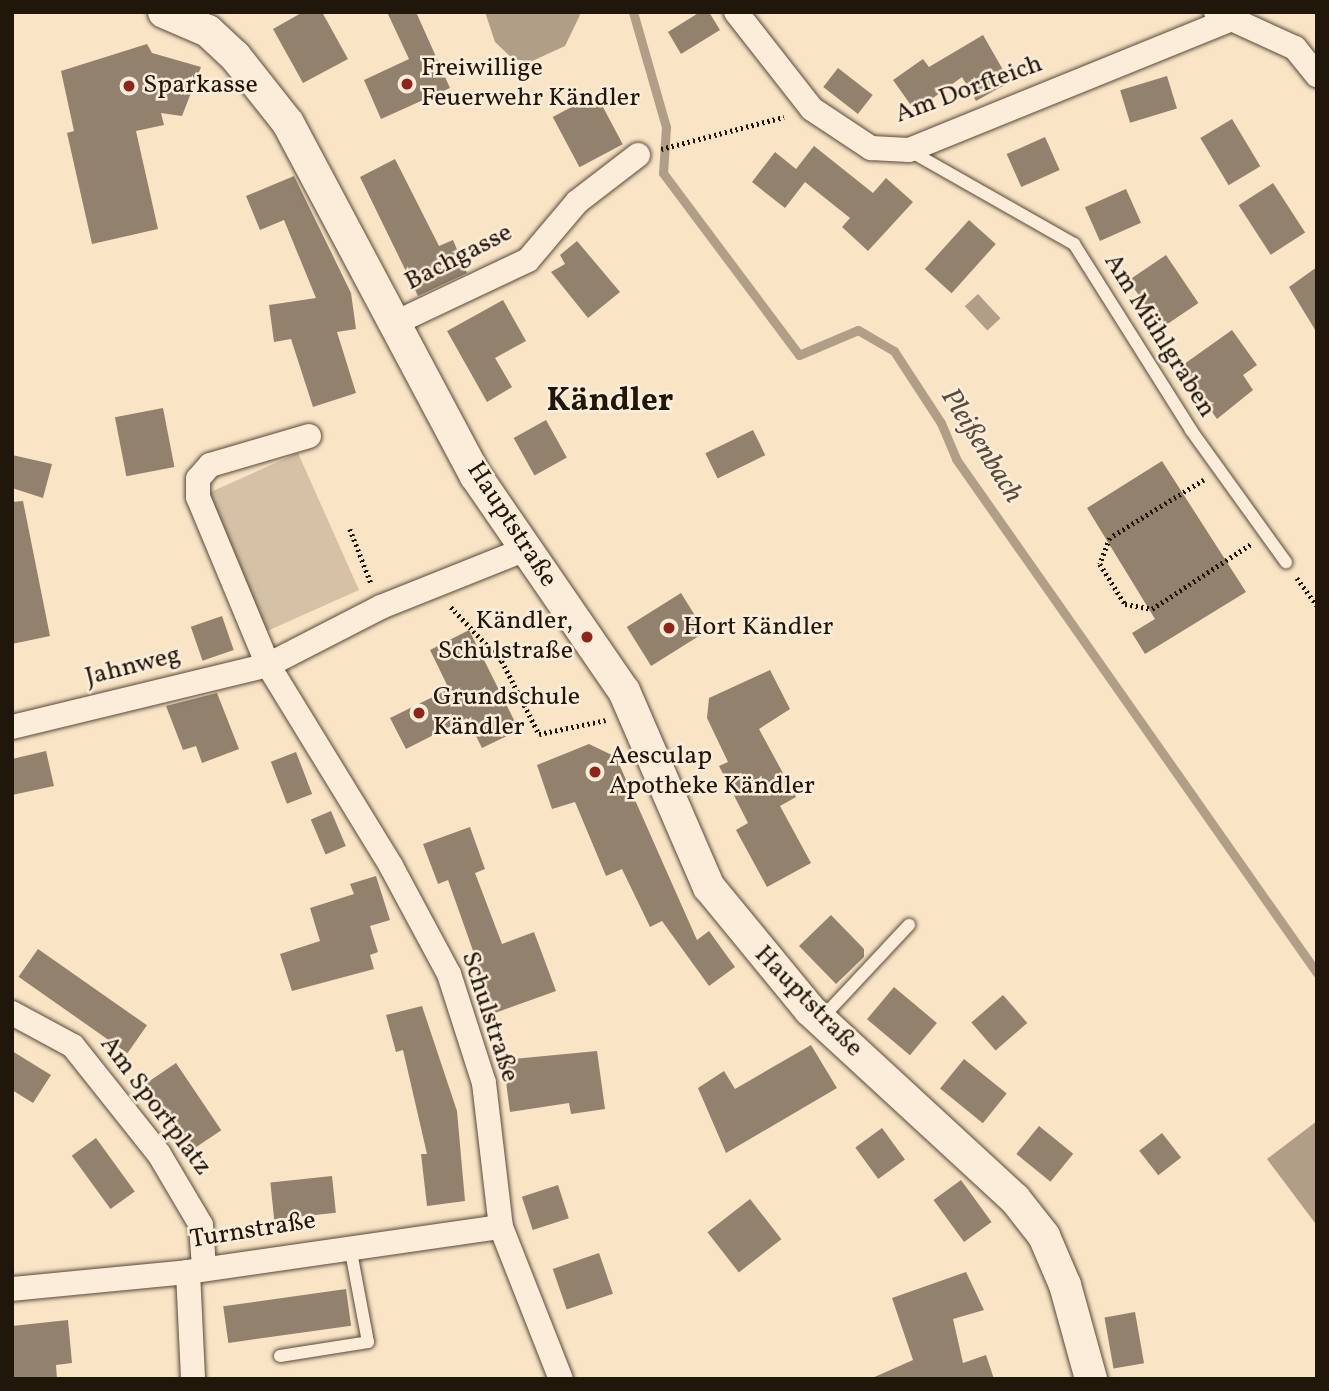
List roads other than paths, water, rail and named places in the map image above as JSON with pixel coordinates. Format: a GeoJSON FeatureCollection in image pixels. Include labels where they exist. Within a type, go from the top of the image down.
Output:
{"type":"FeatureCollection","features":[{"type":"Feature","properties":{"kind":"street","name":"Am Dorfteich"},"geometry":{"type":"LineString","coordinates":[[736,12],[812,109],[871,148],[909,150],[1222,17]]}},
{"type":"Feature","properties":{"kind":"street","name":"Hauptstraße"},"geometry":{"type":"LineString","coordinates":[[179,14],[235,56],[288,123],[476,476],[636,713],[709,887],[745,936],[821,1020],[1015,1199],[1044,1236],[1065,1285],[1091,1379]]}},
{"type":"Feature","properties":{"kind":"street"},"geometry":{"type":"LineString","coordinates":[[1222,17],[1295,48],[1317,75]]}},
{"type":"Feature","properties":{"kind":"street","name":"Bachgasse"},"geometry":{"type":"LineString","coordinates":[[395,323],[528,260],[577,202],[638,155]]}},
{"type":"Feature","properties":{"kind":"street","name":"Schulstraße"},"geometry":{"type":"LineString","coordinates":[[309,436],[210,465],[198,479],[198,497],[268,665],[391,866],[449,974],[484,1083],[501,1227],[561,1379]]}},
{"type":"Feature","properties":{"kind":"street"},"geometry":{"type":"LineString","coordinates":[[268,665],[380,607],[526,549]]}},
{"type":"Feature","properties":{"kind":"street","name":"Jahnweg"},"geometry":{"type":"LineString","coordinates":[[12,727],[268,665]]}},
{"type":"Feature","properties":{"kind":"street","name":"Am Sportplatz"},"geometry":{"type":"LineString","coordinates":[[12,1013],[73,1046],[159,1154],[201,1225],[196,1270],[193,1379]]}},
{"type":"Feature","properties":{"kind":"street","name":"Turnstraße"},"geometry":{"type":"LineString","coordinates":[[12,1289],[196,1270],[501,1227]]}},
{"type":"Feature","properties":{"kind":"lane","name":"Am Mühlgraben"},"geometry":{"type":"LineString","coordinates":[[909,150],[1074,244],[1220,471],[1286,562]]}},
{"type":"Feature","properties":{"kind":"lane"},"geometry":{"type":"LineString","coordinates":[[821,1020],[909,925]]}},
{"type":"Feature","properties":{"kind":"lane"},"geometry":{"type":"LineString","coordinates":[[280,1356],[368,1342],[350,1247]]}},
{"type":"Feature","properties":{"kind":"waterway","name":"Pleißenbach"},"geometry":{"type":"LineString","coordinates":[[633,12],[666,127],[663,173],[799,355],[858,330],[894,351],[941,423],[956,459],[1317,973]]}},
{"type":"Feature","properties":{"kind":"place","name":"Freiwillige Feuerwehr Kändler"},"geometry":{"type":"Point","coordinates":[407,84]}},
{"type":"Feature","properties":{"kind":"place","name":"Sparkasse"},"geometry":{"type":"Point","coordinates":[129,86]}},
{"type":"Feature","properties":{"kind":"place","name":"Hort Kändler"},"geometry":{"type":"Point","coordinates":[669,628]}},
{"type":"Feature","properties":{"kind":"place","name":"Kändler, Schulstraße"},"geometry":{"type":"Point","coordinates":[587,637]}},
{"type":"Feature","properties":{"kind":"place","name":"Grundschule Kändler"},"geometry":{"type":"Point","coordinates":[419,713]}},
{"type":"Feature","properties":{"kind":"place","name":"Aesculap Apotheke Kändler"},"geometry":{"type":"Point","coordinates":[595,772]}},
{"type":"Feature","properties":{"kind":"district","name":"Kändler"},"geometry":{"type":"Point","coordinates":[610,403]}}]}
